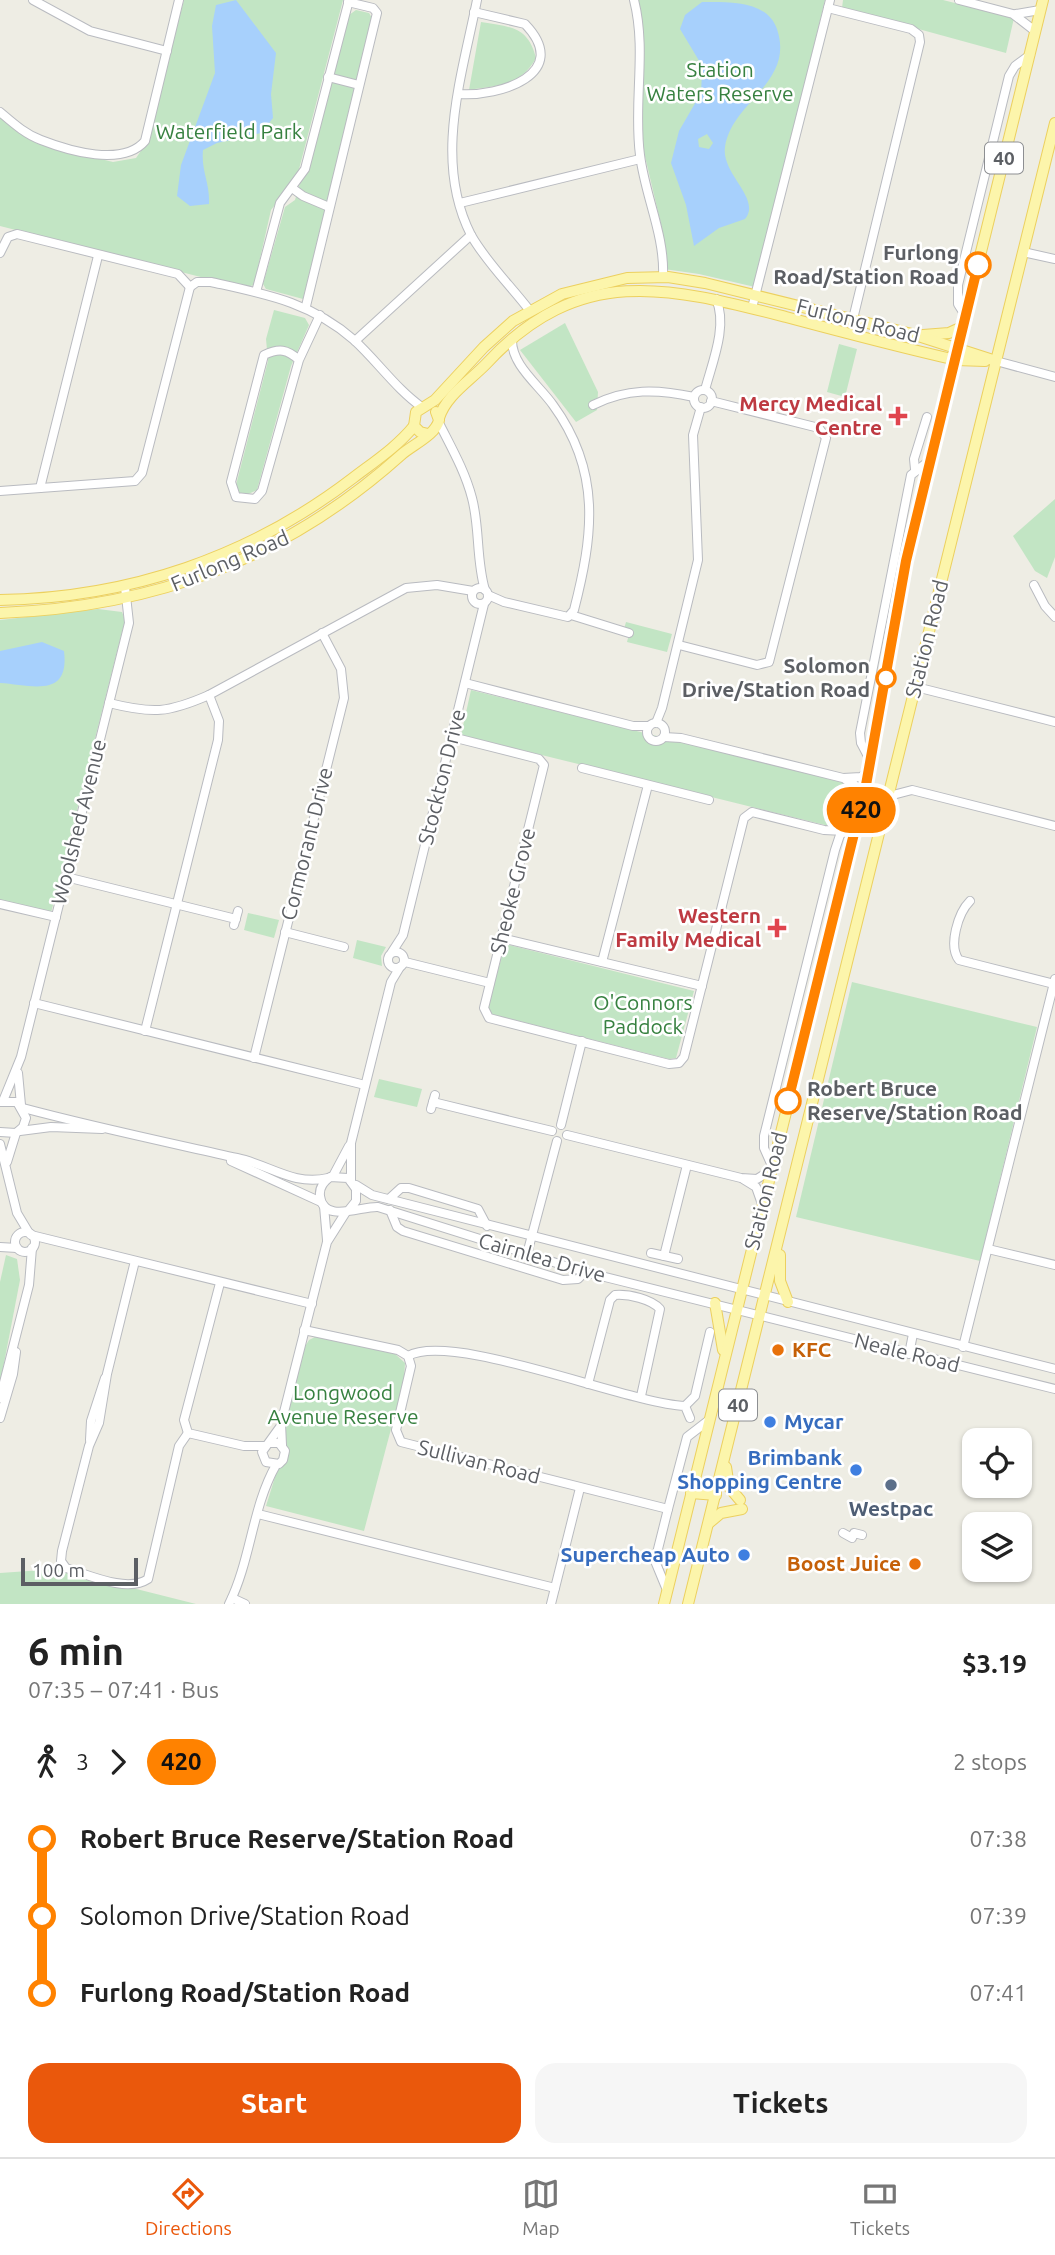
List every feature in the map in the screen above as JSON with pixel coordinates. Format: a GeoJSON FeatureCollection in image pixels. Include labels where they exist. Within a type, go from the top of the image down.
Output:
{"type":"FeatureCollection","features":[{"type":"Feature","properties":{"kind":"main road","name":"Station Road"},"geometry":{"type":"LineString","coordinates":[[664,1604],[858,822],[904,572],[1042,5]]}},
{"type":"Feature","properties":{"kind":"main road","name":"Station Road"},"geometry":{"type":"LineString","coordinates":[[688,1604],[1055,123]]}},
{"type":"Feature","properties":{"kind":"main road","name":"Furlong Road"},"geometry":{"type":"LineString","coordinates":[[425,408],[495,337],[530,311],[585,286],[627,278],[663,277],[756,295],[912,334],[996,361]]}},
{"type":"Feature","properties":{"kind":"main road","name":"Furlong Road"},"geometry":{"type":"LineString","coordinates":[[439,420],[446,401],[512,339],[537,321],[574,303],[614,292],[660,290],[716,299],[956,360],[996,361]]}},
{"type":"Feature","properties":{"kind":"main road"},"geometry":{"type":"LineString","coordinates":[[530,311],[537,321]]}},
{"type":"Feature","properties":{"kind":"main road"},"geometry":{"type":"LineString","coordinates":[[912,334],[948,333],[962,327]]}},
{"type":"Feature","properties":{"kind":"main road"},"geometry":{"type":"LineString","coordinates":[[425,408],[435,411],[439,420],[429,433],[420,432],[414,421],[425,408]]}},
{"type":"Feature","properties":{"kind":"main road","name":"Furlong Road"},"geometry":{"type":"LineString","coordinates":[[0,600],[55,597],[125,587],[214,559],[285,524],[334,493],[398,444],[414,421]]}},
{"type":"Feature","properties":{"kind":"main road","name":"Furlong Road"},"geometry":{"type":"LineString","coordinates":[[0,613],[43,611],[128,599],[195,580],[291,536],[358,491],[429,433]]}},
{"type":"Feature","properties":{"kind":"main road"},"geometry":{"type":"LineString","coordinates":[[780,1234],[780,1281],[788,1302]]}},
{"type":"Feature","properties":{"kind":"main road"},"geometry":{"type":"LineString","coordinates":[[715,1303],[722,1329],[723,1365]]}},
{"type":"Feature","properties":{"kind":"main road"},"geometry":{"type":"LineString","coordinates":[[709,1523],[721,1513],[741,1505],[729,1488],[726,1456]]}},
{"type":"Feature","properties":{"kind":"main road"},"geometry":{"type":"LineString","coordinates":[[691,1493],[715,1498]]}},
{"type":"Feature","properties":{"kind":"street"},"geometry":{"type":"LineString","coordinates":[[33,0],[90,32],[167,51]]}},
{"type":"Feature","properties":{"kind":"street"},"geometry":{"type":"LineString","coordinates":[[0,112],[41,140],[114,157],[132,152],[145,141],[180,0]]}},
{"type":"Feature","properties":{"kind":"street"},"geometry":{"type":"LineString","coordinates":[[477,0],[451,141],[452,168],[471,235],[530,311]]}},
{"type":"Feature","properties":{"kind":"street"},"geometry":{"type":"LineString","coordinates":[[634,0],[642,34],[636,117],[640,159],[663,253],[663,277]]}},
{"type":"Feature","properties":{"kind":"street"},"geometry":{"type":"LineString","coordinates":[[959,0],[1013,14],[1035,31]]}},
{"type":"Feature","properties":{"kind":"street"},"geometry":{"type":"LineString","coordinates":[[256,292],[280,202],[305,169],[348,1],[373,8],[377,13],[306,306]]}},
{"type":"Feature","properties":{"kind":"street"},"geometry":{"type":"LineString","coordinates":[[752,308],[829,4],[911,29],[919,35],[920,42],[853,319]]}},
{"type":"Feature","properties":{"kind":"street"},"geometry":{"type":"LineString","coordinates":[[1013,14],[1042,5]]}},
{"type":"Feature","properties":{"kind":"street"},"geometry":{"type":"LineString","coordinates":[[458,94],[510,88],[524,82],[538,63],[538,43],[525,24],[474,12]]}},
{"type":"Feature","properties":{"kind":"street"},"geometry":{"type":"LineString","coordinates":[[328,77],[359,85]]}},
{"type":"Feature","properties":{"kind":"street"},"geometry":{"type":"LineString","coordinates":[[460,203],[640,159]]}},
{"type":"Feature","properties":{"kind":"street"},"geometry":{"type":"LineString","coordinates":[[292,188],[329,207]]}},
{"type":"Feature","properties":{"kind":"street"},"geometry":{"type":"LineString","coordinates":[[0,253],[4,234],[17,234],[178,274],[190,287]]}},
{"type":"Feature","properties":{"kind":"street"},"geometry":{"type":"LineString","coordinates":[[355,341],[471,235]]}},
{"type":"Feature","properties":{"kind":"street"},"geometry":{"type":"LineString","coordinates":[[1023,252],[1055,260]]}},
{"type":"Feature","properties":{"kind":"street"},"geometry":{"type":"LineString","coordinates":[[40,488],[99,256]]}},
{"type":"Feature","properties":{"kind":"street"},"geometry":{"type":"LineString","coordinates":[[190,287],[204,281],[306,306],[355,341],[405,395],[425,408]]}},
{"type":"Feature","properties":{"kind":"street"},"geometry":{"type":"LineString","coordinates":[[0,491],[110,485],[135,481],[142,473],[190,287]]}},
{"type":"Feature","properties":{"kind":"street"},"geometry":{"type":"LineString","coordinates":[[705,390],[720,326],[721,314],[716,299]]}},
{"type":"Feature","properties":{"kind":"street"},"geometry":{"type":"LineString","coordinates":[[720,326],[736,304]]}},
{"type":"Feature","properties":{"kind":"street"},"geometry":{"type":"LineString","coordinates":[[299,360],[290,352],[277,349],[264,355],[231,482],[236,497],[255,499],[262,491],[299,360],[320,315]]}},
{"type":"Feature","properties":{"kind":"street"},"geometry":{"type":"LineString","coordinates":[[512,339],[515,358]]}},
{"type":"Feature","properties":{"kind":"street"},"geometry":{"type":"LineString","coordinates":[[494,355],[508,354],[515,358],[559,415],[570,434],[587,485],[589,542],[571,615]]}},
{"type":"Feature","properties":{"kind":"street"},"geometry":{"type":"LineString","coordinates":[[996,361],[1055,377]]}},
{"type":"Feature","properties":{"kind":"street"},"geometry":{"type":"LineString","coordinates":[[593,405],[638,390],[660,389],[694,397]]}},
{"type":"Feature","properties":{"kind":"street"},"geometry":{"type":"LineString","coordinates":[[701,407],[694,402],[699,390],[710,394],[711,401]]}},
{"type":"Feature","properties":{"kind":"street"},"geometry":{"type":"LineString","coordinates":[[405,395],[414,421]]}},
{"type":"Feature","properties":{"kind":"street"},"geometry":{"type":"LineString","coordinates":[[657,729],[698,560],[693,435],[701,407],[711,401],[824,431],[825,438],[769,662],[757,665],[678,645]]}},
{"type":"Feature","properties":{"kind":"street"},"geometry":{"type":"LineString","coordinates":[[915,469],[914,459],[927,417]]}},
{"type":"Feature","properties":{"kind":"street","name":"Stockton Drive"},"geometry":{"type":"LineString","coordinates":[[389,965],[388,958],[402,935],[465,683],[478,619],[480,571],[473,500],[466,476],[439,420]]}},
{"type":"Feature","properties":{"kind":"street","name":"Stockton Drive"},"geometry":{"type":"LineString","coordinates":[[429,433],[451,448]]}},
{"type":"Feature","properties":{"kind":"street"},"geometry":{"type":"LineString","coordinates":[[843,778],[861,777],[870,767],[860,733],[894,547],[908,481],[915,469],[929,461]]}},
{"type":"Feature","properties":{"kind":"street"},"geometry":{"type":"LineString","coordinates":[[109,703],[158,713],[178,708],[209,695],[406,588],[437,585],[564,617],[571,615],[629,633]]}},
{"type":"Feature","properties":{"kind":"street"},"geometry":{"type":"LineString","coordinates":[[1034,585],[1045,606],[1055,617]]}},
{"type":"Feature","properties":{"kind":"street","name":"Woolshed Avenue"},"geometry":{"type":"LineString","coordinates":[[1,1102],[20,1057],[129,623],[125,587]]}},
{"type":"Feature","properties":{"kind":"street","name":"Cormorant Drive"},"geometry":{"type":"LineString","coordinates":[[254,1058],[344,698],[341,669],[323,633]]}},
{"type":"Feature","properties":{"kind":"street"},"geometry":{"type":"LineString","coordinates":[[465,683],[633,726],[657,729],[681,738],[843,778],[854,784],[863,800]]}},
{"type":"Feature","properties":{"kind":"street"},"geometry":{"type":"LineString","coordinates":[[916,687],[1055,722]]}},
{"type":"Feature","properties":{"kind":"street"},"geometry":{"type":"LineString","coordinates":[[145,1031],[218,740],[219,721],[209,695]]}},
{"type":"Feature","properties":{"kind":"street","name":"Sheoke Grove"},"geometry":{"type":"LineString","coordinates":[[452,737],[539,759],[544,765],[484,1008],[489,1018],[669,1064],[679,1063],[684,1057],[702,986]]}},
{"type":"Feature","properties":{"kind":"street"},"geometry":{"type":"LineString","coordinates":[[582,768],[709,800]]}},
{"type":"Feature","properties":{"kind":"street"},"geometry":{"type":"LineString","coordinates":[[894,775],[900,783],[912,790],[1055,826]]}},
{"type":"Feature","properties":{"kind":"street"},"geometry":{"type":"LineString","coordinates":[[602,962],[648,785]]}},
{"type":"Feature","properties":{"kind":"street"},"geometry":{"type":"LineString","coordinates":[[889,796],[912,790]]}},
{"type":"Feature","properties":{"kind":"street"},"geometry":{"type":"LineString","coordinates":[[502,938],[702,986],[744,818],[752,812],[824,830],[844,831]]}},
{"type":"Feature","properties":{"kind":"street"},"geometry":{"type":"LineString","coordinates":[[557,1140],[567,1135],[741,1178],[757,1179],[772,1168],[764,1148],[764,1136],[836,845],[844,831],[858,822]]}},
{"type":"Feature","properties":{"kind":"street"},"geometry":{"type":"LineString","coordinates":[[824,830],[835,838],[836,845]]}},
{"type":"Feature","properties":{"kind":"street"},"geometry":{"type":"LineString","coordinates":[[66,877],[236,919]]}},
{"type":"Feature","properties":{"kind":"street"},"geometry":{"type":"LineString","coordinates":[[963,1347],[1052,1003],[1054,981],[959,960],[954,946],[963,909],[970,901]]}},
{"type":"Feature","properties":{"kind":"street"},"geometry":{"type":"LineString","coordinates":[[0,904],[56,917]]}},
{"type":"Feature","properties":{"kind":"street"},"geometry":{"type":"LineString","coordinates":[[285,932],[344,947]]}},
{"type":"Feature","properties":{"kind":"street","name":"Stockton Drive"},"geometry":{"type":"LineString","coordinates":[[402,935],[403,962]]}},
{"type":"Feature","properties":{"kind":"street"},"geometry":{"type":"LineString","coordinates":[[392,953],[398,951],[403,962]]}},
{"type":"Feature","properties":{"kind":"street"},"geometry":{"type":"LineString","coordinates":[[245,1604],[231,1601],[243,1571],[265,1486],[266,1451],[281,1424],[327,1242],[357,1195],[352,1182],[351,1143],[391,982],[403,962]]}},
{"type":"Feature","properties":{"kind":"street"},"geometry":{"type":"LineString","coordinates":[[391,982],[389,965],[403,962],[490,983]]}},
{"type":"Feature","properties":{"kind":"street"},"geometry":{"type":"LineString","coordinates":[[34,1003],[365,1085]]}},
{"type":"Feature","properties":{"kind":"street"},"geometry":{"type":"LineString","coordinates":[[552,1131],[561,1125],[582,1041]]}},
{"type":"Feature","properties":{"kind":"street","name":"Woolshed Avenue"},"geometry":{"type":"LineString","coordinates":[[18,1132],[26,1118],[18,1077],[20,1057]]}},
{"type":"Feature","properties":{"kind":"street"},"geometry":{"type":"LineString","coordinates":[[1,1102],[13,1100],[22,1107],[236,1158],[294,1179],[313,1181],[343,1176],[352,1182]]}},
{"type":"Feature","properties":{"kind":"street"},"geometry":{"type":"LineString","coordinates":[[433,1102],[552,1131],[557,1140],[527,1254]]}},
{"type":"Feature","properties":{"kind":"street"},"geometry":{"type":"LineString","coordinates":[[561,1125],[567,1135]]}},
{"type":"Feature","properties":{"kind":"street"},"geometry":{"type":"LineString","coordinates":[[0,1132],[51,1127],[109,1129]]}},
{"type":"Feature","properties":{"kind":"street"},"geometry":{"type":"LineString","coordinates":[[6,1168],[10,1144],[18,1132]]}},
{"type":"Feature","properties":{"kind":"street"},"geometry":{"type":"LineString","coordinates":[[327,1242],[320,1191],[332,1177],[351,1143]]}},
{"type":"Feature","properties":{"kind":"street"},"geometry":{"type":"LineString","coordinates":[[0,1144],[18,1213],[30,1234],[33,1247],[16,1342],[0,1398]]}},
{"type":"Feature","properties":{"kind":"street"},"geometry":{"type":"LineString","coordinates":[[219,1156],[323,1204],[334,1212],[347,1211]]}},
{"type":"Feature","properties":{"kind":"street"},"geometry":{"type":"LineString","coordinates":[[664,1256],[687,1165]]}},
{"type":"Feature","properties":{"kind":"street"},"geometry":{"type":"LineString","coordinates":[[741,1178],[756,1187],[763,1205]]}},
{"type":"Feature","properties":{"kind":"street","name":"Cairnlea Drive"},"geometry":{"type":"LineString","coordinates":[[352,1182],[368,1193],[389,1199],[765,1296]]}},
{"type":"Feature","properties":{"kind":"street"},"geometry":{"type":"LineString","coordinates":[[389,1199],[401,1188],[409,1188],[478,1209],[487,1226]]}},
{"type":"Feature","properties":{"kind":"street","name":"Cairnlea Drive"},"geometry":{"type":"LineString","coordinates":[[347,1211],[366,1206],[390,1210],[585,1272],[738,1310]]}},
{"type":"Feature","properties":{"kind":"street"},"geometry":{"type":"LineString","coordinates":[[390,1210],[397,1227],[403,1231],[563,1280],[578,1279],[585,1272]]}},
{"type":"Feature","properties":{"kind":"street"},"geometry":{"type":"LineString","coordinates":[[18,1213],[18,1243],[30,1273]]}},
{"type":"Feature","properties":{"kind":"street"},"geometry":{"type":"LineString","coordinates":[[30,1234],[312,1304]]}},
{"type":"Feature","properties":{"kind":"street"},"geometry":{"type":"LineString","coordinates":[[18,1243],[30,1234]]}},
{"type":"Feature","properties":{"kind":"street"},"geometry":{"type":"LineString","coordinates":[[0,1245],[18,1243],[33,1247],[59,1242]]}},
{"type":"Feature","properties":{"kind":"street"},"geometry":{"type":"LineString","coordinates":[[988,1248],[1055,1265]]}},
{"type":"Feature","properties":{"kind":"street"},"geometry":{"type":"LineString","coordinates":[[651,1253],[678,1259]]}},
{"type":"Feature","properties":{"kind":"street"},"geometry":{"type":"LineString","coordinates":[[135,1261],[107,1374],[91,1421],[89,1446],[61,1561],[66,1568],[139,1585],[148,1579],[179,1446],[188,1433]]}},
{"type":"Feature","properties":{"kind":"street"},"geometry":{"type":"LineString","coordinates":[[188,1433],[184,1420],[220,1283]]}},
{"type":"Feature","properties":{"kind":"street"},"geometry":{"type":"LineString","coordinates":[[588,1384],[610,1300],[619,1294],[656,1304],[660,1312],[640,1396]]}},
{"type":"Feature","properties":{"kind":"street","name":"Neale Road"},"geometry":{"type":"LineString","coordinates":[[765,1296],[1055,1369]]}},
{"type":"Feature","properties":{"kind":"street","name":"Neale Road"},"geometry":{"type":"LineString","coordinates":[[738,1310],[1055,1389]]}},
{"type":"Feature","properties":{"kind":"street"},"geometry":{"type":"LineString","coordinates":[[304,1330],[398,1350],[408,1356],[427,1349],[460,1352],[685,1406],[693,1401],[710,1332]]}},
{"type":"Feature","properties":{"kind":"street"},"geometry":{"type":"LineString","coordinates":[[909,1354],[913,1334]]}},
{"type":"Feature","properties":{"kind":"street"},"geometry":{"type":"LineString","coordinates":[[0,1418],[13,1374],[16,1342]]}},
{"type":"Feature","properties":{"kind":"street","name":"Sullivan Road"},"geometry":{"type":"LineString","coordinates":[[408,1356],[410,1370],[396,1430],[401,1442],[668,1509]]}},
{"type":"Feature","properties":{"kind":"street"},"geometry":{"type":"LineString","coordinates":[[685,1406],[690,1418]]}},
{"type":"Feature","properties":{"kind":"street"},"geometry":{"type":"LineString","coordinates":[[667,1590],[655,1561],[687,1437],[709,1420]]}},
{"type":"Feature","properties":{"kind":"street"},"geometry":{"type":"LineString","coordinates":[[265,1486],[276,1465],[285,1457],[281,1424]]}},
{"type":"Feature","properties":{"kind":"street"},"geometry":{"type":"LineString","coordinates":[[188,1433],[266,1451],[282,1445]]}},
{"type":"Feature","properties":{"kind":"street"},"geometry":{"type":"LineString","coordinates":[[266,1451],[276,1465]]}},
{"type":"Feature","properties":{"kind":"street"},"geometry":{"type":"LineString","coordinates":[[551,1604],[580,1488]]}},
{"type":"Feature","properties":{"kind":"street"},"geometry":{"type":"LineString","coordinates":[[258,1514],[555,1588]]}},
{"type":"Feature","properties":{"kind":"street"},"geometry":{"type":"LineString","coordinates":[[844,1533],[852,1538],[855,1533],[862,1535]]}},
{"type":"Feature","properties":{"kind":"green space","name":"Waterfield Park"},"geometry":{"type":"Polygon","coordinates":[[[184,0],[343,0],[297,177],[271,210],[254,285],[244,288],[0,226],[0,116],[40,144],[113,162],[136,158],[147,142],[184,0]]]}},
{"type":"Feature","properties":{"kind":"green space","name":"Station Waters Reserve"},"geometry":{"type":"Polygon","coordinates":[[[631,0],[825,0],[755,287],[664,269],[663,233],[643,148],[640,117],[641,37],[631,0]]]}},
{"type":"Feature","properties":{"kind":"green space"},"geometry":{"type":"Polygon","coordinates":[[[843,0],[943,0],[1014,18],[1006,53],[842,8],[843,0]]]}},
{"type":"Feature","properties":{"kind":"green space"},"geometry":{"type":"Polygon","coordinates":[[[356,10],[369,13],[372,18],[303,299],[266,289],[263,284],[285,207],[295,200],[349,15],[356,10]]]}},
{"type":"Feature","properties":{"kind":"green space"},"geometry":{"type":"Polygon","coordinates":[[[481,22],[509,27],[523,34],[533,47],[536,58],[523,75],[515,80],[469,90],[481,22]]]}},
{"type":"Feature","properties":{"kind":"green space"},"geometry":{"type":"Polygon","coordinates":[[[274,310],[305,318],[309,325],[291,366],[257,490],[244,496],[239,493],[236,485],[268,361],[266,339],[274,310]]]}},
{"type":"Feature","properties":{"kind":"green space"},"geometry":{"type":"Polygon","coordinates":[[[565,323],[598,392],[597,410],[576,422],[520,350],[565,323]]]}},
{"type":"Feature","properties":{"kind":"green space"},"geometry":{"type":"Polygon","coordinates":[[[839,344],[857,349],[845,397],[827,392],[839,344]]]}},
{"type":"Feature","properties":{"kind":"green space"},"geometry":{"type":"Polygon","coordinates":[[[1055,499],[1055,557],[1047,578],[1035,571],[1013,536],[1055,499]]]}},
{"type":"Feature","properties":{"kind":"green space"},"geometry":{"type":"Polygon","coordinates":[[[98,609],[122,612],[125,620],[51,913],[0,900],[0,620],[98,609]]]}},
{"type":"Feature","properties":{"kind":"green space"},"geometry":{"type":"Polygon","coordinates":[[[626,622],[672,634],[667,652],[627,642],[630,630],[624,629],[626,622]]]}},
{"type":"Feature","properties":{"kind":"green space"},"geometry":{"type":"Polygon","coordinates":[[[471,690],[851,784],[841,829],[461,735],[471,690]]]}},
{"type":"Feature","properties":{"kind":"green space"},"geometry":{"type":"Polygon","coordinates":[[[248,913],[279,920],[274,938],[244,930],[248,913]]]}},
{"type":"Feature","properties":{"kind":"green space"},"geometry":{"type":"Polygon","coordinates":[[[357,940],[386,947],[381,956],[382,966],[353,958],[357,940]]]}},
{"type":"Feature","properties":{"kind":"green space","name":"O'Connors Paddock"},"geometry":{"type":"Polygon","coordinates":[[[505,944],[694,991],[676,1058],[669,1059],[491,1014],[488,1008],[505,944]]]}},
{"type":"Feature","properties":{"kind":"green space"},"geometry":{"type":"Polygon","coordinates":[[[852,982],[1037,1027],[980,1261],[796,1217],[852,982]]]}},
{"type":"Feature","properties":{"kind":"green space"},"geometry":{"type":"Polygon","coordinates":[[[379,1079],[422,1089],[417,1107],[374,1097],[379,1079]]]}},
{"type":"Feature","properties":{"kind":"green space"},"geometry":{"type":"Polygon","coordinates":[[[6,1255],[17,1259],[20,1280],[0,1384],[0,1282],[6,1255]]]}},
{"type":"Feature","properties":{"kind":"green space","name":"Longwood Avenue Reserve"},"geometry":{"type":"Polygon","coordinates":[[[315,1337],[394,1353],[405,1363],[404,1380],[364,1531],[266,1506],[285,1445],[285,1427],[304,1348],[309,1340],[315,1337]]]}},
{"type":"Feature","properties":{"kind":"green space"},"geometry":{"type":"Polygon","coordinates":[[[57,1569],[196,1604],[0,1604],[0,1573],[57,1569]]]}},
{"type":"Feature","properties":{"kind":"water"},"geometry":{"type":"Polygon","coordinates":[[[236,0],[276,53],[271,94],[273,118],[261,133],[217,143],[203,150],[209,204],[190,206],[177,196],[181,165],[215,73],[212,26],[216,5],[236,0]]]}},
{"type":"Feature","properties":{"kind":"water"},"geometry":{"type":"Polygon","coordinates":[[[702,2],[735,3],[756,8],[772,20],[777,29],[780,48],[777,64],[770,78],[739,117],[730,131],[725,147],[725,157],[745,195],[749,211],[745,219],[719,228],[694,246],[686,205],[671,163],[679,131],[701,93],[701,64],[680,29],[685,15],[702,2]],[[707,134],[698,139],[699,147],[709,149],[713,143],[707,134]]]}},
{"type":"Feature","properties":{"kind":"water"},"geometry":{"type":"Polygon","coordinates":[[[42,642],[64,651],[61,677],[55,683],[35,686],[0,683],[0,651],[42,642]]]}},
{"type":"Feature","properties":{"kind":"bus line","name":"420"},"geometry":{"type":"LineString","coordinates":[[788,1101],[866,785],[906,561],[978,265]]}},
{"type":"Feature","properties":{"kind":"place","name":"Furlong Road/Station Road"},"geometry":{"type":"Point","coordinates":[978,265]}},
{"type":"Feature","properties":{"kind":"place","name":"Mercy Medical Centre"},"geometry":{"type":"Point","coordinates":[898,416]}},
{"type":"Feature","properties":{"kind":"place","name":"Solomon Drive/Station Road"},"geometry":{"type":"Point","coordinates":[886,678]}},
{"type":"Feature","properties":{"kind":"place","name":"Western Family Medical"},"geometry":{"type":"Point","coordinates":[777,928]}},
{"type":"Feature","properties":{"kind":"place","name":"Robert Bruce Reserve/Station Road"},"geometry":{"type":"Point","coordinates":[788,1101]}},
{"type":"Feature","properties":{"kind":"place","name":"KFC"},"geometry":{"type":"Point","coordinates":[778,1350]}},
{"type":"Feature","properties":{"kind":"place","name":"Mycar"},"geometry":{"type":"Point","coordinates":[770,1422]}},
{"type":"Feature","properties":{"kind":"place","name":"Brimbank Shopping Centre"},"geometry":{"type":"Point","coordinates":[856,1470]}},
{"type":"Feature","properties":{"kind":"place","name":"Westpac"},"geometry":{"type":"Point","coordinates":[891,1485]}},
{"type":"Feature","properties":{"kind":"place","name":"Supercheap Auto"},"geometry":{"type":"Point","coordinates":[744,1555]}},
{"type":"Feature","properties":{"kind":"place","name":"Boost Juice"},"geometry":{"type":"Point","coordinates":[915,1564]}}]}
